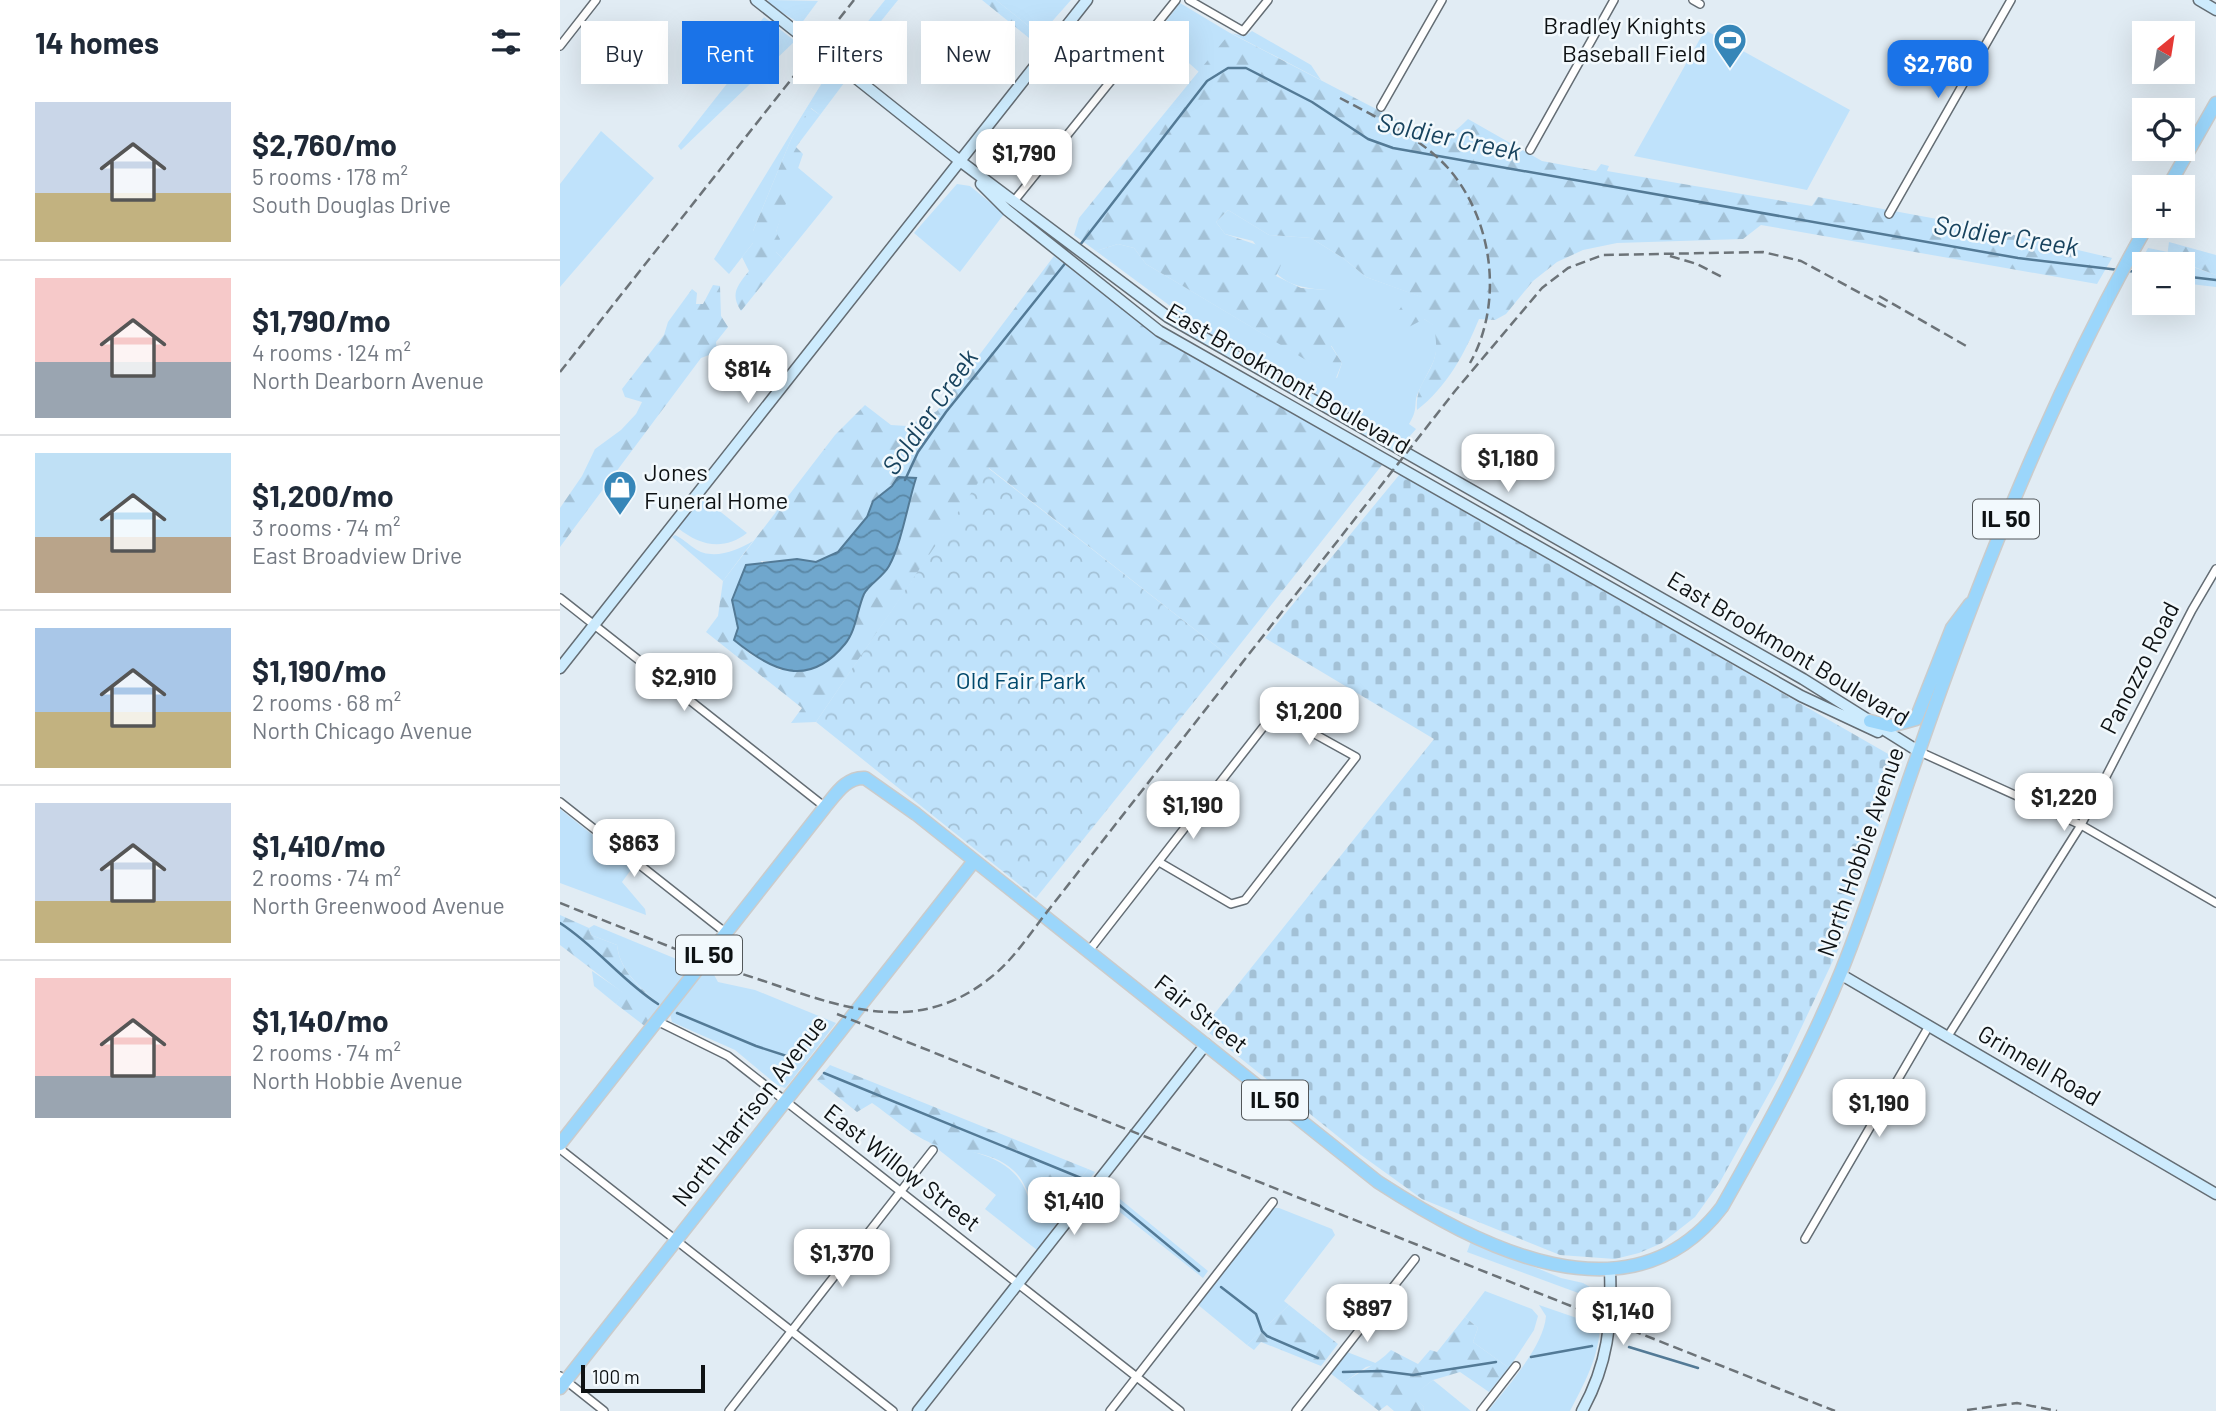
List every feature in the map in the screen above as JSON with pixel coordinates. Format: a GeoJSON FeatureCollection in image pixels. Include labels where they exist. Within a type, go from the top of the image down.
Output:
{"type":"FeatureCollection","features":[{"type":"Feature","properties":{"kind":"main road"},"geometry":{"type":"LineString","coordinates":[[755,0],[793,29]]}},
{"type":"Feature","properties":{"kind":"main road"},"geometry":{"type":"LineString","coordinates":[[560,668],[1087,0]]}},
{"type":"Feature","properties":{"kind":"main road"},"geometry":{"type":"LineString","coordinates":[[2199,0],[2216,10]]}},
{"type":"Feature","properties":{"kind":"main road","name":"East Brookmont Boulevard"},"geometry":{"type":"LineString","coordinates":[[863,84],[960,161],[1168,317],[1803,678],[1919,751]]}},
{"type":"Feature","properties":{"kind":"main road"},"geometry":{"type":"LineString","coordinates":[[2175,175],[2216,103]]}},
{"type":"Feature","properties":{"kind":"main road","name":"East Brookmont Boulevard"},"geometry":{"type":"LineString","coordinates":[[960,161],[1007,210],[1159,331],[1801,696],[1919,751]]}},
{"type":"Feature","properties":{"kind":"main road","name":"North Hobbie Avenue"},"geometry":{"type":"LineString","coordinates":[[1610,1270],[1643,1263],[1673,1251],[1689,1242],[1712,1220],[1730,1192],[1801,1060],[1840,974],[1919,751],[2012,502],[2074,361],[2140,238]]}},
{"type":"Feature","properties":{"kind":"main road"},"geometry":{"type":"LineString","coordinates":[[1870,721],[1891,726],[1916,719],[1952,628],[1977,595]]}},
{"type":"Feature","properties":{"kind":"main road","name":"Fair Street"},"geometry":{"type":"LineString","coordinates":[[825,807],[846,783],[855,777],[865,778],[974,861],[1378,1182],[1435,1219],[1530,1258],[1573,1269],[1610,1270]]}},
{"type":"Feature","properties":{"kind":"main road","name":"IL 50"},"geometry":{"type":"LineString","coordinates":[[560,1147],[825,807]]}},
{"type":"Feature","properties":{"kind":"main road","name":"North Harrison Avenue"},"geometry":{"type":"LineString","coordinates":[[562,1382],[974,861]]}},
{"type":"Feature","properties":{"kind":"main road","name":"Grinnell Road"},"geometry":{"type":"LineString","coordinates":[[1840,974],[2216,1194]]}},
{"type":"Feature","properties":{"kind":"main road"},"geometry":{"type":"LineString","coordinates":[[918,1411],[1206,1044]]}},
{"type":"Feature","properties":{"kind":"main road"},"geometry":{"type":"LineString","coordinates":[[1582,1411],[1605,1355],[1612,1321],[1610,1270]]}},
{"type":"Feature","properties":{"kind":"street"},"geometry":{"type":"LineString","coordinates":[[560,46],[596,0]]}},
{"type":"Feature","properties":{"kind":"street"},"geometry":{"type":"LineString","coordinates":[[1014,201],[1176,0]]}},
{"type":"Feature","properties":{"kind":"street"},"geometry":{"type":"LineString","coordinates":[[1189,0],[1243,32],[1268,0]]}},
{"type":"Feature","properties":{"kind":"street"},"geometry":{"type":"LineString","coordinates":[[1381,107],[1442,0]]}},
{"type":"Feature","properties":{"kind":"street"},"geometry":{"type":"LineString","coordinates":[[1530,150],[1614,0]]}},
{"type":"Feature","properties":{"kind":"street"},"geometry":{"type":"LineString","coordinates":[[1889,214],[2011,0]]}},
{"type":"Feature","properties":{"kind":"street","name":"Panozzo Road"},"geometry":{"type":"LineString","coordinates":[[1948,1036],[2081,825],[2192,610],[2216,569]]}},
{"type":"Feature","properties":{"kind":"street"},"geometry":{"type":"LineString","coordinates":[[560,598],[825,807]]}},
{"type":"Feature","properties":{"kind":"street"},"geometry":{"type":"LineString","coordinates":[[1087,952],[1275,712],[1356,757],[1245,900],[1231,904],[1159,862]]}},
{"type":"Feature","properties":{"kind":"street","name":"East Brookmont Boulevard"},"geometry":{"type":"LineString","coordinates":[[1919,751],[2081,825],[2216,903]]}},
{"type":"Feature","properties":{"kind":"street"},"geometry":{"type":"LineString","coordinates":[[560,802],[726,933]]}},
{"type":"Feature","properties":{"kind":"street","name":"East Willow Street"},"geometry":{"type":"LineString","coordinates":[[657,1021],[728,1056],[1180,1411]]}},
{"type":"Feature","properties":{"kind":"street"},"geometry":{"type":"LineString","coordinates":[[1805,1239],[1929,1026]]}},
{"type":"Feature","properties":{"kind":"street"},"geometry":{"type":"LineString","coordinates":[[560,1147],[893,1411]]}},
{"type":"Feature","properties":{"kind":"street"},"geometry":{"type":"LineString","coordinates":[[729,1411],[933,1150]]}},
{"type":"Feature","properties":{"kind":"street"},"geometry":{"type":"LineString","coordinates":[[1110,1411],[1273,1202]]}},
{"type":"Feature","properties":{"kind":"street"},"geometry":{"type":"LineString","coordinates":[[1296,1411],[1415,1259]]}},
{"type":"Feature","properties":{"kind":"street"},"geometry":{"type":"LineString","coordinates":[[1481,1411],[1517,1366]]}},
{"type":"Feature","properties":{"kind":"street"},"geometry":{"type":"LineString","coordinates":[[562,1382],[604,1411]]}},
{"type":"Feature","properties":{"kind":"green space"},"geometry":{"type":"Polygon","coordinates":[[[769,0],[818,1],[803,21],[796,21],[766,3],[769,0]]]}},
{"type":"Feature","properties":{"kind":"green space"},"geometry":{"type":"Polygon","coordinates":[[[885,0],[898,0],[881,21],[868,21],[885,0]]]}},
{"type":"Feature","properties":{"kind":"green space"},"geometry":{"type":"Polygon","coordinates":[[[982,0],[996,0],[1029,26],[1029,38],[1015,27],[1015,21],[1008,21],[982,0]]]}},
{"type":"Feature","properties":{"kind":"green space"},"geometry":{"type":"Polygon","coordinates":[[[996,0],[1071,0],[1052,21],[1029,21],[1029,26],[996,0]]]}},
{"type":"Feature","properties":{"kind":"green space"},"geometry":{"type":"Polygon","coordinates":[[[1180,3],[1231,33],[1199,72],[1189,63],[1189,21],[1166,21],[1180,3]]]}},
{"type":"Feature","properties":{"kind":"green space"},"geometry":{"type":"Polygon","coordinates":[[[779,29],[793,39],[793,43],[779,56],[779,29]]]}},
{"type":"Feature","properties":{"kind":"green space","name":"Bradley Knights Baseball Field"},"geometry":{"type":"Polygon","coordinates":[[[1705,30],[1850,110],[1807,190],[1634,156],[1705,30]]]}},
{"type":"Feature","properties":{"kind":"green space"},"geometry":{"type":"Polygon","coordinates":[[[1252,31],[1311,65],[1321,80],[1232,33],[1245,36],[1252,31]]]}},
{"type":"Feature","properties":{"kind":"green space"},"geometry":{"type":"Polygon","coordinates":[[[1230,33],[1428,136],[1451,133],[1468,119],[1542,161],[1596,171],[1601,164],[1609,166],[1607,171],[1812,206],[1818,197],[1975,226],[2112,258],[2097,284],[1761,225],[1743,239],[1617,243],[1583,250],[1557,262],[1533,281],[1506,314],[1495,320],[1479,319],[1454,369],[1428,401],[1417,410],[1420,388],[1436,353],[1433,325],[1424,319],[1407,328],[1396,315],[1403,304],[1421,297],[1366,277],[1343,258],[1311,238],[1269,235],[1228,210],[1216,222],[1225,234],[1278,252],[1281,265],[1276,276],[1301,288],[1326,290],[1342,301],[1351,315],[1349,337],[1331,346],[1342,363],[1336,378],[1146,264],[1134,248],[1118,244],[1096,251],[1074,235],[1079,218],[1230,33]]]}},
{"type":"Feature","properties":{"kind":"green space"},"geometry":{"type":"Polygon","coordinates":[[[727,84],[750,84],[681,150],[678,146],[727,84]]]}},
{"type":"Feature","properties":{"kind":"green space"},"geometry":{"type":"Polygon","coordinates":[[[821,84],[843,84],[820,115],[811,108],[792,137],[753,231],[753,243],[729,274],[714,259],[821,84]]]}},
{"type":"Feature","properties":{"kind":"green space"},"geometry":{"type":"Polygon","coordinates":[[[810,108],[820,115],[796,147],[803,154],[776,232],[780,239],[776,252],[783,259],[741,311],[736,300],[736,290],[749,271],[742,257],[753,243],[753,231],[792,137],[810,108]]]}},
{"type":"Feature","properties":{"kind":"green space"},"geometry":{"type":"Polygon","coordinates":[[[601,131],[654,178],[560,287],[560,184],[601,131]]]}},
{"type":"Feature","properties":{"kind":"green space"},"geometry":{"type":"Polygon","coordinates":[[[796,166],[833,197],[783,259],[776,252],[776,232],[796,166]]]}},
{"type":"Feature","properties":{"kind":"green space"},"geometry":{"type":"Polygon","coordinates":[[[957,184],[970,186],[1004,214],[960,272],[914,233],[957,184]]]}},
{"type":"Feature","properties":{"kind":"green space"},"geometry":{"type":"Polygon","coordinates":[[[1228,210],[1269,235],[1311,238],[1343,258],[1366,277],[1422,297],[1424,319],[1434,325],[1436,354],[1418,393],[1409,424],[1416,429],[1403,444],[1200,328],[1096,251],[1118,244],[1134,248],[1146,264],[1337,378],[1342,363],[1331,345],[1326,290],[1289,282],[1275,271],[1253,241],[1225,234],[1216,222],[1228,210]]]}},
{"type":"Feature","properties":{"kind":"green space"},"geometry":{"type":"Polygon","coordinates":[[[2169,242],[2216,255],[2216,275],[2195,267],[2195,252],[2168,252],[2169,242]]]}},
{"type":"Feature","properties":{"kind":"green space"},"geometry":{"type":"Polygon","coordinates":[[[2148,248],[2168,252],[2146,252],[2148,248]]]}},
{"type":"Feature","properties":{"kind":"green space"},"geometry":{"type":"Polygon","coordinates":[[[1054,256],[1153,332],[1382,465],[1230,657],[989,468],[816,722],[791,723],[802,708],[706,632],[718,616],[723,581],[835,435],[865,405],[891,425],[907,426],[937,411],[1054,256]],[[898,477],[892,486],[873,501],[867,517],[838,552],[816,562],[761,561],[734,640],[750,654],[780,670],[819,667],[845,644],[865,592],[890,565],[916,478],[898,477]]]}},
{"type":"Feature","properties":{"kind":"green space"},"geometry":{"type":"Polygon","coordinates":[[[2195,268],[2216,275],[2216,287],[2195,285],[2195,268]]]}},
{"type":"Feature","properties":{"kind":"green space"},"geometry":{"type":"Polygon","coordinates":[[[713,285],[720,286],[721,316],[728,327],[716,342],[717,352],[701,358],[560,547],[560,508],[582,476],[595,449],[621,430],[636,414],[642,402],[625,397],[622,389],[664,335],[668,322],[692,289],[697,293],[696,304],[703,304],[713,285]]]}},
{"type":"Feature","properties":{"kind":"green space","name":"Old Fair Park"},"geometry":{"type":"Polygon","coordinates":[[[988,468],[1230,657],[1036,898],[816,722],[988,468]]]}},
{"type":"Feature","properties":{"kind":"green space"},"geometry":{"type":"Polygon","coordinates":[[[1400,474],[1890,755],[1899,763],[1838,950],[1778,1077],[1720,1182],[1695,1217],[1662,1243],[1639,1253],[1615,1259],[1560,1255],[1422,1199],[1361,1155],[1203,1028],[1434,739],[1265,638],[1400,474]]]}},
{"type":"Feature","properties":{"kind":"green space"},"geometry":{"type":"Polygon","coordinates":[[[702,497],[747,533],[730,542],[712,544],[695,539],[678,528],[702,497]]]}},
{"type":"Feature","properties":{"kind":"green space"},"geometry":{"type":"Polygon","coordinates":[[[675,535],[708,554],[732,551],[753,541],[723,581],[672,537],[675,535]]]}},
{"type":"Feature","properties":{"kind":"green space"},"geometry":{"type":"Polygon","coordinates":[[[560,809],[633,867],[622,882],[645,909],[646,915],[560,883],[560,809]]]}},
{"type":"Feature","properties":{"kind":"green space"},"geometry":{"type":"Polygon","coordinates":[[[560,915],[589,928],[591,935],[617,945],[627,972],[661,1007],[646,1027],[616,1004],[623,993],[560,945],[560,915]]]}},
{"type":"Feature","properties":{"kind":"green space"},"geometry":{"type":"Polygon","coordinates":[[[594,925],[693,967],[661,1007],[627,972],[617,945],[591,935],[589,928],[594,925]]]}},
{"type":"Feature","properties":{"kind":"green space"},"geometry":{"type":"Polygon","coordinates":[[[592,971],[624,993],[616,1004],[594,986],[592,971]]]}},
{"type":"Feature","properties":{"kind":"green space"},"geometry":{"type":"Polygon","coordinates":[[[704,971],[713,973],[718,982],[755,990],[836,1023],[785,1088],[777,1085],[735,1050],[672,1022],[670,1014],[704,971]]]}},
{"type":"Feature","properties":{"kind":"green space"},"geometry":{"type":"Polygon","coordinates":[[[830,1065],[1088,1169],[1072,1190],[1054,1185],[1043,1205],[1037,1206],[1020,1178],[1005,1163],[985,1155],[931,1143],[908,1130],[872,1103],[857,1112],[817,1080],[830,1065]]]}},
{"type":"Feature","properties":{"kind":"green space"},"geometry":{"type":"Polygon","coordinates":[[[929,1142],[974,1152],[1001,1163],[1022,1183],[1028,1197],[1044,1205],[1054,1185],[1072,1190],[1088,1169],[1095,1172],[1037,1250],[985,1209],[996,1195],[929,1142]]]}},
{"type":"Feature","properties":{"kind":"green space"},"geometry":{"type":"Polygon","coordinates":[[[1104,1186],[1208,1271],[1203,1278],[1097,1194],[1104,1186]]]}},
{"type":"Feature","properties":{"kind":"green space"},"geometry":{"type":"Polygon","coordinates":[[[1273,1208],[1332,1229],[1335,1235],[1284,1301],[1289,1305],[1247,1345],[1197,1304],[1273,1208]]]}},
{"type":"Feature","properties":{"kind":"green space"},"geometry":{"type":"Polygon","coordinates":[[[1471,1241],[1561,1278],[1583,1283],[1595,1290],[1600,1301],[1467,1252],[1471,1241]]]}},
{"type":"Feature","properties":{"kind":"green space"},"geometry":{"type":"Polygon","coordinates":[[[1485,1291],[1532,1309],[1538,1316],[1534,1330],[1509,1368],[1473,1342],[1478,1328],[1465,1317],[1485,1291]]]}},
{"type":"Feature","properties":{"kind":"green space"},"geometry":{"type":"Polygon","coordinates":[[[1289,1305],[1338,1344],[1321,1366],[1261,1342],[1254,1350],[1247,1345],[1289,1305]]]}},
{"type":"Feature","properties":{"kind":"green space"},"geometry":{"type":"Polygon","coordinates":[[[1539,1305],[1600,1326],[1594,1359],[1580,1391],[1570,1411],[1488,1411],[1523,1366],[1539,1340],[1546,1316],[1539,1305]]]}},
{"type":"Feature","properties":{"kind":"green space"},"geometry":{"type":"Polygon","coordinates":[[[1465,1317],[1478,1328],[1473,1342],[1509,1368],[1489,1392],[1460,1372],[1433,1380],[1413,1396],[1424,1407],[1423,1411],[1394,1411],[1387,1405],[1379,1411],[1343,1383],[1391,1350],[1418,1364],[1430,1350],[1437,1352],[1465,1317]]]}},
{"type":"Feature","properties":{"kind":"green space"},"geometry":{"type":"Polygon","coordinates":[[[1347,1352],[1378,1364],[1366,1367],[1343,1383],[1330,1373],[1347,1352]]]}},
{"type":"Feature","properties":{"kind":"green space"},"geometry":{"type":"Polygon","coordinates":[[[1433,1380],[1471,1411],[1423,1411],[1424,1407],[1412,1396],[1433,1380]]]}},
{"type":"Feature","properties":{"kind":"water"},"geometry":{"type":"Polygon","coordinates":[[[898,477],[916,478],[897,547],[886,570],[864,594],[849,639],[831,658],[804,671],[790,670],[762,660],[734,640],[738,628],[732,600],[746,565],[797,559],[816,562],[838,552],[867,517],[873,501],[892,486],[898,477]]]}},
{"type":"Feature","properties":{"kind":"waterway","name":"Soldier Creek"},"geometry":{"type":"LineString","coordinates":[[1080,245],[1207,81],[1228,68],[1246,68],[1312,102],[1368,139],[1393,148],[2018,258],[2119,270]]}},
{"type":"Feature","properties":{"kind":"waterway","name":"Soldier Creek"},"geometry":{"type":"LineString","coordinates":[[905,480],[918,452],[946,412],[1067,261]]}},
{"type":"Feature","properties":{"kind":"waterway","name":"Soldier Creek"},"geometry":{"type":"LineString","coordinates":[[2126,271],[2132,271]]}},
{"type":"Feature","properties":{"kind":"waterway","name":"Soldier Creek"},"geometry":{"type":"LineString","coordinates":[[2195,278],[2216,280]]}},
{"type":"Feature","properties":{"kind":"waterway"},"geometry":{"type":"LineString","coordinates":[[560,923],[658,1004]]}},
{"type":"Feature","properties":{"kind":"waterway"},"geometry":{"type":"LineString","coordinates":[[677,1013],[756,1046],[796,1059]]}},
{"type":"Feature","properties":{"kind":"waterway"},"geometry":{"type":"LineString","coordinates":[[824,1073],[1081,1178]]}},
{"type":"Feature","properties":{"kind":"waterway"},"geometry":{"type":"LineString","coordinates":[[1106,1194],[1199,1271]]}},
{"type":"Feature","properties":{"kind":"waterway"},"geometry":{"type":"LineString","coordinates":[[1221,1287],[1256,1314],[1262,1331],[1267,1336],[1318,1358]]}},
{"type":"Feature","properties":{"kind":"waterway"},"geometry":{"type":"LineString","coordinates":[[1531,1357],[1592,1346]]}},
{"type":"Feature","properties":{"kind":"waterway"},"geometry":{"type":"LineString","coordinates":[[1629,1347],[1698,1368]]}},
{"type":"Feature","properties":{"kind":"waterway"},"geometry":{"type":"LineString","coordinates":[[1343,1372],[1381,1371],[1413,1375],[1496,1362]]}},
{"type":"Feature","properties":{"kind":"railway"},"geometry":{"type":"LineString","coordinates":[[560,372],[854,0]]}},
{"type":"Feature","properties":{"kind":"railway"},"geometry":{"type":"LineString","coordinates":[[1340,98],[1397,128],[1424,146],[1448,168],[1475,212],[1484,236],[1490,288],[1481,339],[1470,363]]}},
{"type":"Feature","properties":{"kind":"railway"},"geometry":{"type":"LineString","coordinates":[[729,970],[829,1002],[894,1012],[926,1009],[958,998],[998,972],[1455,391],[1542,288],[1568,268],[1603,255],[1763,252],[1801,261],[1886,307]]}},
{"type":"Feature","properties":{"kind":"railway"},"geometry":{"type":"LineString","coordinates":[[1670,256],[1697,264],[1722,277]]}},
{"type":"Feature","properties":{"kind":"railway"},"geometry":{"type":"LineString","coordinates":[[1879,296],[1968,347]]}},
{"type":"Feature","properties":{"kind":"railway"},"geometry":{"type":"LineString","coordinates":[[560,903],[736,973]]}},
{"type":"Feature","properties":{"kind":"railway"},"geometry":{"type":"LineString","coordinates":[[837,1014],[1835,1411]]}},
{"type":"Feature","properties":{"kind":"railway"},"geometry":{"type":"LineString","coordinates":[[1967,1410],[2017,1403],[2057,1411]]}},
{"type":"Feature","properties":{"kind":"place","name":"Bradley Knights Baseball Field"},"geometry":{"type":"Point","coordinates":[1730,70]}},
{"type":"Feature","properties":{"kind":"place","name":"Jones Funeral Home"},"geometry":{"type":"Point","coordinates":[620,517]}}]}
